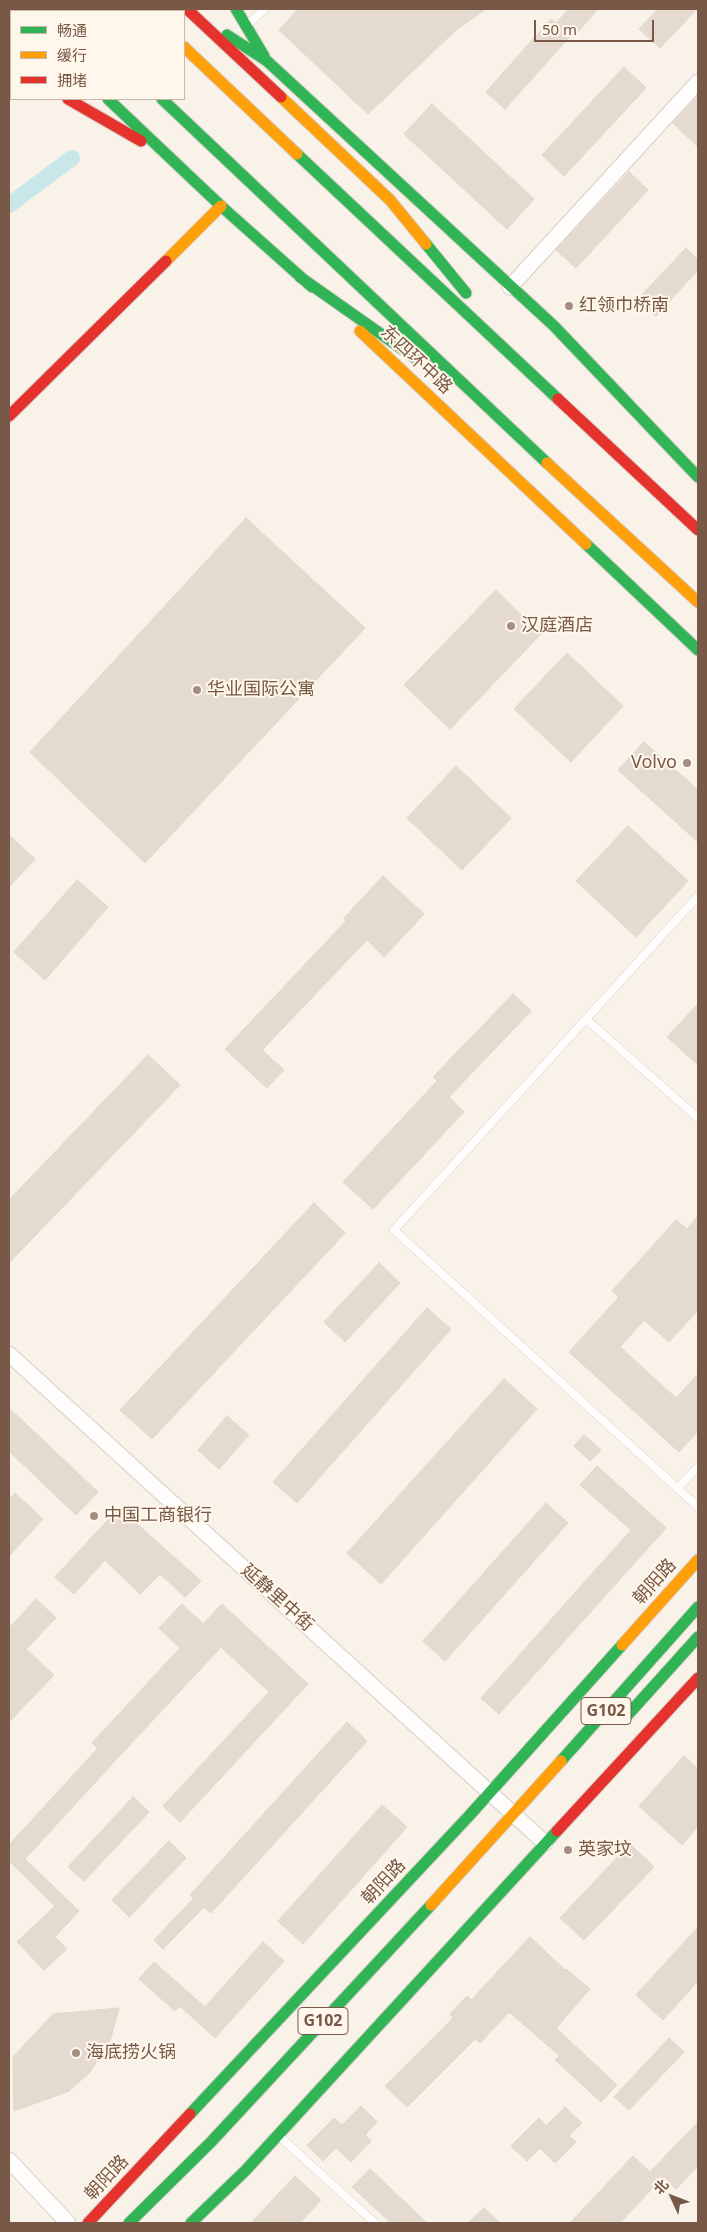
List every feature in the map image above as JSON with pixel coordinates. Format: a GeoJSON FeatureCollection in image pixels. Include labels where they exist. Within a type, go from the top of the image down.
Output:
{"type":"FeatureCollection","features":[{"type":"Feature","properties":{"kind":"main road"},"geometry":{"type":"LineString","coordinates":[[187,9],[267,61],[554,326],[698,477]]}},
{"type":"Feature","properties":{"kind":"main road"},"geometry":{"type":"LineString","coordinates":[[187,9],[390,200],[533,375]]}},
{"type":"Feature","properties":{"kind":"main road"},"geometry":{"type":"LineString","coordinates":[[236,9],[267,61]]}},
{"type":"Feature","properties":{"kind":"main road"},"geometry":{"type":"LineString","coordinates":[[185,48],[698,530]]}},
{"type":"Feature","properties":{"kind":"main road"},"geometry":{"type":"LineString","coordinates":[[70,100],[173,160]]}},
{"type":"Feature","properties":{"kind":"main road","name":"东四环中路"},"geometry":{"type":"LineString","coordinates":[[109,100],[300,276],[698,650]]}},
{"type":"Feature","properties":{"kind":"main road","name":"东四环中路"},"geometry":{"type":"LineString","coordinates":[[163,100],[498,417],[698,602]]}},
{"type":"Feature","properties":{"kind":"main road"},"geometry":{"type":"LineString","coordinates":[[9,416],[222,206]]}},
{"type":"Feature","properties":{"kind":"main road"},"geometry":{"type":"LineString","coordinates":[[300,276],[498,417]]}},
{"type":"Feature","properties":{"kind":"main road","name":"朝阳路"},"geometry":{"type":"LineString","coordinates":[[88,2223],[491,1793],[698,1560]]}},
{"type":"Feature","properties":{"kind":"main road","name":"G102"},"geometry":{"type":"LineString","coordinates":[[129,2223],[211,2142],[514,1815],[698,1606]]}},
{"type":"Feature","properties":{"kind":"main road","name":"G102"},"geometry":{"type":"LineString","coordinates":[[619,1724],[698,1637]]}},
{"type":"Feature","properties":{"kind":"main road"},"geometry":{"type":"LineString","coordinates":[[191,2223],[245,2171],[446,1954],[545,1843],[578,1811],[698,1678]]}},
{"type":"Feature","properties":{"kind":"street"},"geometry":{"type":"LineString","coordinates":[[510,287],[698,82]]}},
{"type":"Feature","properties":{"kind":"street","name":"延静里中街"},"geometry":{"type":"LineString","coordinates":[[9,1354],[545,1843]]}},
{"type":"Feature","properties":{"kind":"street"},"geometry":{"type":"LineString","coordinates":[[9,2160],[68,2223]]}},
{"type":"Feature","properties":{"kind":"lane"},"geometry":{"type":"LineString","coordinates":[[246,26],[266,9]]}},
{"type":"Feature","properties":{"kind":"lane"},"geometry":{"type":"LineString","coordinates":[[698,896],[394,1230],[698,1506]]}},
{"type":"Feature","properties":{"kind":"lane"},"geometry":{"type":"LineString","coordinates":[[586,1019],[698,1118]]}},
{"type":"Feature","properties":{"kind":"lane"},"geometry":{"type":"LineString","coordinates":[[678,1488],[698,1467]]}},
{"type":"Feature","properties":{"kind":"lane"},"geometry":{"type":"LineString","coordinates":[[278,2135],[376,2223]]}},
{"type":"Feature","properties":{"kind":"building"},"geometry":{"type":"Polygon","coordinates":[[[298,9],[486,9],[456,30],[368,114],[279,30],[298,9]]]}},
{"type":"Feature","properties":{"kind":"building"},"geometry":{"type":"Polygon","coordinates":[[[569,9],[598,9],[575,35],[573,33],[505,109],[486,92],[551,19],[556,23],[569,9]]]}},
{"type":"Feature","properties":{"kind":"building"},"geometry":{"type":"Polygon","coordinates":[[[658,9],[697,9],[660,48],[639,29],[658,9]]]}},
{"type":"Feature","properties":{"kind":"building"},"geometry":{"type":"Polygon","coordinates":[[[624,67],[646,88],[564,176],[542,155],[624,67]]]}},
{"type":"Feature","properties":{"kind":"building"},"geometry":{"type":"Polygon","coordinates":[[[698,96],[698,147],[673,123],[698,96]]]}},
{"type":"Feature","properties":{"kind":"building"},"geometry":{"type":"Polygon","coordinates":[[[432,104],[534,199],[507,229],[404,134],[432,104]]]}},
{"type":"Feature","properties":{"kind":"building"},"geometry":{"type":"Polygon","coordinates":[[[629,172],[648,190],[576,268],[556,250],[629,172]]]}},
{"type":"Feature","properties":{"kind":"building"},"geometry":{"type":"Polygon","coordinates":[[[686,248],[698,260],[698,270],[656,316],[638,299],[686,248]]]}},
{"type":"Feature","properties":{"kind":"building","name":"华业国际公寓"},"geometry":{"type":"Polygon","coordinates":[[[246,518],[365,628],[145,863],[30,752],[246,518]]]}},
{"type":"Feature","properties":{"kind":"building"},"geometry":{"type":"Polygon","coordinates":[[[496,590],[541,634],[450,729],[404,685],[496,590]]]}},
{"type":"Feature","properties":{"kind":"building"},"geometry":{"type":"Polygon","coordinates":[[[567,653],[623,706],[571,762],[514,709],[567,653]]]}},
{"type":"Feature","properties":{"kind":"building"},"geometry":{"type":"Polygon","coordinates":[[[644,742],[698,790],[698,842],[618,770],[644,742]]]}},
{"type":"Feature","properties":{"kind":"building"},"geometry":{"type":"Polygon","coordinates":[[[456,766],[511,818],[462,870],[407,818],[456,766]]]}},
{"type":"Feature","properties":{"kind":"building"},"geometry":{"type":"Polygon","coordinates":[[[628,826],[688,881],[636,937],[576,881],[628,826]]]}},
{"type":"Feature","properties":{"kind":"building"},"geometry":{"type":"Polygon","coordinates":[[[9,835],[35,859],[9,887],[9,835]]]}},
{"type":"Feature","properties":{"kind":"building"},"geometry":{"type":"Polygon","coordinates":[[[383,876],[424,914],[384,957],[367,940],[262,1050],[284,1070],[267,1088],[225,1049],[346,921],[344,918],[383,876]]]}},
{"type":"Feature","properties":{"kind":"building"},"geometry":{"type":"Polygon","coordinates":[[[77,880],[108,907],[45,980],[14,952],[77,880]]]}},
{"type":"Feature","properties":{"kind":"building"},"geometry":{"type":"Polygon","coordinates":[[[513,994],[531,1011],[449,1097],[464,1112],[373,1209],[343,1182],[437,1081],[433,1077],[513,994]]]}},
{"type":"Feature","properties":{"kind":"building"},"geometry":{"type":"Polygon","coordinates":[[[698,1004],[698,1065],[667,1037],[698,1004]]]}},
{"type":"Feature","properties":{"kind":"building"},"geometry":{"type":"Polygon","coordinates":[[[148,1055],[180,1085],[9,1263],[9,1200],[148,1055]]]}},
{"type":"Feature","properties":{"kind":"building"},"geometry":{"type":"Polygon","coordinates":[[[314,1203],[345,1233],[152,1439],[120,1410],[314,1203]]]}},
{"type":"Feature","properties":{"kind":"building"},"geometry":{"type":"Polygon","coordinates":[[[698,1216],[698,1310],[669,1342],[644,1320],[620,1347],[676,1398],[698,1374],[698,1431],[679,1452],[569,1352],[619,1297],[612,1291],[676,1220],[687,1229],[698,1216]]]}},
{"type":"Feature","properties":{"kind":"building"},"geometry":{"type":"Polygon","coordinates":[[[379,1263],[400,1283],[345,1342],[324,1322],[379,1263]]]}},
{"type":"Feature","properties":{"kind":"building"},"geometry":{"type":"Polygon","coordinates":[[[427,1308],[451,1329],[297,1503],[273,1482],[427,1308]]]}},
{"type":"Feature","properties":{"kind":"building"},"geometry":{"type":"Polygon","coordinates":[[[504,1379],[537,1409],[381,1584],[347,1553],[504,1379]]]}},
{"type":"Feature","properties":{"kind":"building"},"geometry":{"type":"Polygon","coordinates":[[[9,1408],[98,1492],[76,1515],[9,1451],[9,1408]]]}},
{"type":"Feature","properties":{"kind":"building"},"geometry":{"type":"Polygon","coordinates":[[[227,1416],[249,1435],[219,1469],[198,1450],[227,1416]]]}},
{"type":"Feature","properties":{"kind":"building"},"geometry":{"type":"Polygon","coordinates":[[[584,1435],[601,1450],[590,1461],[574,1446],[584,1435]]]}},
{"type":"Feature","properties":{"kind":"building"},"geometry":{"type":"Polygon","coordinates":[[[597,1466],[666,1528],[499,1714],[481,1698],[631,1530],[580,1485],[597,1466]]]}},
{"type":"Feature","properties":{"kind":"building"},"geometry":{"type":"Polygon","coordinates":[[[15,1493],[43,1519],[9,1556],[9,1499],[15,1493]]]}},
{"type":"Feature","properties":{"kind":"building"},"geometry":{"type":"Polygon","coordinates":[[[546,1503],[568,1523],[445,1661],[423,1641],[546,1503]]]}},
{"type":"Feature","properties":{"kind":"building"},"geometry":{"type":"Polygon","coordinates":[[[119,1508],[201,1581],[185,1597],[160,1574],[140,1594],[105,1560],[74,1594],[55,1577],[119,1508]]]}},
{"type":"Feature","properties":{"kind":"building"},"geometry":{"type":"Polygon","coordinates":[[[36,1599],[56,1618],[26,1649],[54,1675],[9,1722],[9,1628],[36,1599]]]}},
{"type":"Feature","properties":{"kind":"building"},"geometry":{"type":"Polygon","coordinates":[[[182,1604],[203,1624],[222,1604],[308,1684],[180,1822],[163,1806],[269,1692],[221,1647],[113,1763],[25,1859],[79,1911],[55,1937],[67,1949],[44,1970],[17,1942],[55,1906],[9,1861],[9,1845],[98,1748],[92,1743],[180,1648],[159,1628],[182,1604]]]}},
{"type":"Feature","properties":{"kind":"building"},"geometry":{"type":"Polygon","coordinates":[[[347,1722],[367,1741],[211,1913],[204,1907],[163,1949],[154,1940],[194,1898],[190,1895],[347,1722]]]}},
{"type":"Feature","properties":{"kind":"building"},"geometry":{"type":"Polygon","coordinates":[[[684,1756],[698,1769],[698,1826],[682,1845],[639,1806],[684,1756]]]}},
{"type":"Feature","properties":{"kind":"building"},"geometry":{"type":"Polygon","coordinates":[[[133,1797],[149,1812],[84,1881],[68,1867],[133,1797]]]}},
{"type":"Feature","properties":{"kind":"building"},"geometry":{"type":"Polygon","coordinates":[[[382,1805],[407,1827],[303,1944],[278,1921],[382,1805]]]}},
{"type":"Feature","properties":{"kind":"building"},"geometry":{"type":"Polygon","coordinates":[[[169,1841],[186,1858],[129,1917],[112,1900],[169,1841]]]}},
{"type":"Feature","properties":{"kind":"building"},"geometry":{"type":"Polygon","coordinates":[[[630,1844],[654,1867],[584,1940],[560,1918],[630,1844]]]}},
{"type":"Feature","properties":{"kind":"building"},"geometry":{"type":"Polygon","coordinates":[[[698,1927],[698,1981],[663,2020],[636,1995],[698,1927]]]}},
{"type":"Feature","properties":{"kind":"building"},"geometry":{"type":"Polygon","coordinates":[[[530,1937],[565,1970],[590,1989],[556,2028],[617,2085],[601,2102],[555,2060],[560,2056],[509,2012],[480,2043],[475,2039],[407,2107],[385,2086],[453,2018],[450,2014],[467,1996],[471,2000],[530,1937]]]}},
{"type":"Feature","properties":{"kind":"building"},"geometry":{"type":"Polygon","coordinates":[[[263,1942],[284,1961],[215,2038],[180,2006],[175,2011],[139,1979],[154,1962],[205,2007],[263,1942]]]}},
{"type":"Feature","properties":{"kind":"building"},"geometry":{"type":"Polygon","coordinates":[[[119,2008],[110,2041],[90,2072],[69,2091],[14,2111],[13,2057],[53,2014],[119,2008]]]}},
{"type":"Feature","properties":{"kind":"building"},"geometry":{"type":"Polygon","coordinates":[[[669,2038],[684,2052],[629,2110],[614,2097],[669,2038]]]}},
{"type":"Feature","properties":{"kind":"building"},"geometry":{"type":"Polygon","coordinates":[[[361,2106],[377,2122],[365,2135],[371,2141],[351,2162],[336,2148],[323,2161],[307,2145],[334,2118],[342,2125],[361,2106]]]}},
{"type":"Feature","properties":{"kind":"building"},"geometry":{"type":"Polygon","coordinates":[[[565,2107],[582,2123],[569,2136],[576,2142],[555,2163],[540,2148],[527,2161],[511,2146],[539,2118],[546,2126],[565,2107]]]}},
{"type":"Feature","properties":{"kind":"building"},"geometry":{"type":"Polygon","coordinates":[[[698,2122],[698,2166],[676,2189],[663,2177],[620,2223],[570,2223],[633,2156],[650,2172],[698,2122]]]}},
{"type":"Feature","properties":{"kind":"building"},"geometry":{"type":"Polygon","coordinates":[[[370,2169],[427,2223],[391,2223],[352,2187],[370,2169]]]}},
{"type":"Feature","properties":{"kind":"building"},"geometry":{"type":"Polygon","coordinates":[[[295,2176],[321,2200],[300,2223],[251,2223],[295,2176]]]}},
{"type":"Feature","properties":{"kind":"building"},"geometry":{"type":"Polygon","coordinates":[[[484,2208],[500,2223],[468,2223],[484,2208]]]}},
{"type":"Feature","properties":{"kind":"waterway"},"geometry":{"type":"LineString","coordinates":[[9,205],[72,158]]}},
{"type":"Feature","properties":{"kind":"traffic: fast"},"geometry":{"type":"LineString","coordinates":[[236,9],[264,56]]}},
{"type":"Feature","properties":{"kind":"traffic: fast"},"geometry":{"type":"LineString","coordinates":[[227,35],[267,61],[554,326],[698,477]]}},
{"type":"Feature","properties":{"kind":"traffic: fast"},"geometry":{"type":"LineString","coordinates":[[109,100],[221,206],[312,287]]}},
{"type":"Feature","properties":{"kind":"traffic: fast"},"geometry":{"type":"LineString","coordinates":[[163,100],[547,463]]}},
{"type":"Feature","properties":{"kind":"traffic: fast"},"geometry":{"type":"LineString","coordinates":[[297,154],[558,399]]}},
{"type":"Feature","properties":{"kind":"traffic: fast"},"geometry":{"type":"LineString","coordinates":[[426,244],[466,293]]}},
{"type":"Feature","properties":{"kind":"traffic: fast"},"geometry":{"type":"LineString","coordinates":[[300,277],[415,358]]}},
{"type":"Feature","properties":{"kind":"traffic: fast"},"geometry":{"type":"LineString","coordinates":[[586,544],[698,650]]}},
{"type":"Feature","properties":{"kind":"traffic: fast"},"geometry":{"type":"LineString","coordinates":[[561,1761],[698,1607]]}},
{"type":"Feature","properties":{"kind":"traffic: fast"},"geometry":{"type":"LineString","coordinates":[[625,1718],[698,1637]]}},
{"type":"Feature","properties":{"kind":"traffic: fast"},"geometry":{"type":"LineString","coordinates":[[190,2114],[468,1817],[622,1645]]}},
{"type":"Feature","properties":{"kind":"traffic: fast"},"geometry":{"type":"LineString","coordinates":[[191,2223],[245,2171],[557,1831]]}},
{"type":"Feature","properties":{"kind":"traffic: fast"},"geometry":{"type":"LineString","coordinates":[[129,2223],[211,2142],[431,1905]]}},
{"type":"Feature","properties":{"kind":"traffic: slow"},"geometry":{"type":"LineString","coordinates":[[185,48],[297,154]]}},
{"type":"Feature","properties":{"kind":"traffic: slow"},"geometry":{"type":"LineString","coordinates":[[281,97],[390,200],[426,244]]}},
{"type":"Feature","properties":{"kind":"traffic: slow"},"geometry":{"type":"LineString","coordinates":[[166,261],[221,206]]}},
{"type":"Feature","properties":{"kind":"traffic: slow"},"geometry":{"type":"LineString","coordinates":[[360,331],[586,544]]}},
{"type":"Feature","properties":{"kind":"traffic: slow"},"geometry":{"type":"LineString","coordinates":[[547,463],[698,602]]}},
{"type":"Feature","properties":{"kind":"traffic: slow"},"geometry":{"type":"LineString","coordinates":[[622,1645],[698,1560]]}},
{"type":"Feature","properties":{"kind":"traffic: slow"},"geometry":{"type":"LineString","coordinates":[[431,1905],[561,1761]]}},
{"type":"Feature","properties":{"kind":"traffic: jam"},"geometry":{"type":"LineString","coordinates":[[187,9],[281,97]]}},
{"type":"Feature","properties":{"kind":"traffic: jam"},"geometry":{"type":"LineString","coordinates":[[70,100],[141,141]]}},
{"type":"Feature","properties":{"kind":"traffic: jam"},"geometry":{"type":"LineString","coordinates":[[9,416],[166,261]]}},
{"type":"Feature","properties":{"kind":"traffic: jam"},"geometry":{"type":"LineString","coordinates":[[558,399],[698,530]]}},
{"type":"Feature","properties":{"kind":"traffic: jam"},"geometry":{"type":"LineString","coordinates":[[557,1831],[698,1678]]}},
{"type":"Feature","properties":{"kind":"traffic: jam"},"geometry":{"type":"LineString","coordinates":[[88,2223],[190,2114]]}},
{"type":"Feature","properties":{"kind":"place","name":"红领巾桥南"},"geometry":{"type":"Point","coordinates":[569,306]}},
{"type":"Feature","properties":{"kind":"place","name":"汉庭酒店"},"geometry":{"type":"Point","coordinates":[511,626]}},
{"type":"Feature","properties":{"kind":"place","name":"华业国际公寓"},"geometry":{"type":"Point","coordinates":[197,690]}},
{"type":"Feature","properties":{"kind":"place","name":"Volvo"},"geometry":{"type":"Point","coordinates":[687,763]}},
{"type":"Feature","properties":{"kind":"place","name":"中国工商银行"},"geometry":{"type":"Point","coordinates":[94,1516]}},
{"type":"Feature","properties":{"kind":"place","name":"英家坟"},"geometry":{"type":"Point","coordinates":[568,1850]}},
{"type":"Feature","properties":{"kind":"place","name":"海底捞火锅"},"geometry":{"type":"Point","coordinates":[76,2053]}}]}
